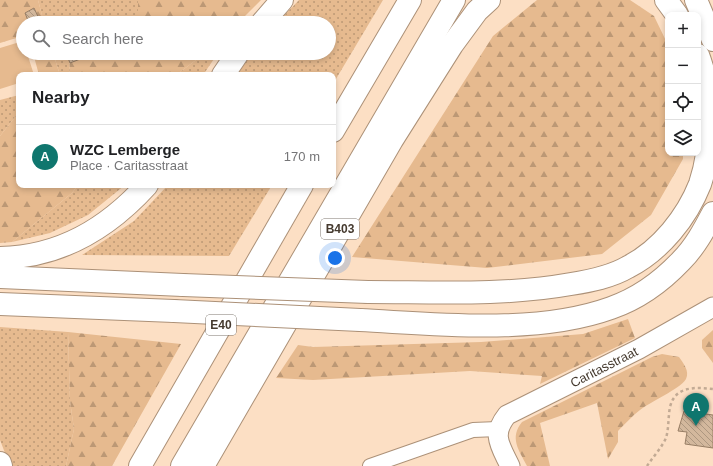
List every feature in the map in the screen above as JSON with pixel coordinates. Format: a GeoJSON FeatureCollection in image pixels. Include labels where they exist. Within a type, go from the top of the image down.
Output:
{"type":"FeatureCollection","features":[{"type":"Feature","properties":{"kind":"highway"},"geometry":{"type":"LineString","coordinates":[[268,16],[282,0]]}},
{"type":"Feature","properties":{"kind":"highway"},"geometry":{"type":"LineString","coordinates":[[336,126],[410,0]]}},
{"type":"Feature","properties":{"kind":"highway"},"geometry":{"type":"LineString","coordinates":[[182,466],[454,0]]}},
{"type":"Feature","properties":{"kind":"highway","name":"B403"},"geometry":{"type":"LineString","coordinates":[[203,466],[392,140],[452,46],[477,11],[489,0]]}},
{"type":"Feature","properties":{"kind":"highway"},"geometry":{"type":"LineString","coordinates":[[666,0],[675,12]]}},
{"type":"Feature","properties":{"kind":"highway"},"geometry":{"type":"LineString","coordinates":[[696,0],[713,40]]}},
{"type":"Feature","properties":{"kind":"highway"},"geometry":{"type":"LineString","coordinates":[[225,72],[233,60]]}},
{"type":"Feature","properties":{"kind":"highway"},"geometry":{"type":"LineString","coordinates":[[0,277],[368,292],[506,292],[553,288],[596,280],[628,268],[647,255],[675,228],[694,200],[708,166],[713,125],[708,90],[701,66]]}},
{"type":"Feature","properties":{"kind":"highway"},"geometry":{"type":"LineString","coordinates":[[0,258],[18,258],[50,251],[77,240],[105,224],[130,203],[144,188]]}},
{"type":"Feature","properties":{"kind":"highway","name":"E40"},"geometry":{"type":"LineString","coordinates":[[140,466],[300,188]]}},
{"type":"Feature","properties":{"kind":"highway"},"geometry":{"type":"LineString","coordinates":[[0,304],[448,324],[506,324],[554,321],[586,316],[639,295],[662,279],[682,260],[700,237],[713,213]]}},
{"type":"Feature","properties":{"kind":"street","name":"Caritasstraat"},"geometry":{"type":"LineString","coordinates":[[498,429],[507,416],[511,413],[639,349],[713,307]]}},
{"type":"Feature","properties":{"kind":"street"},"geometry":{"type":"LineString","coordinates":[[370,466],[473,430],[498,429],[501,446],[510,466]]}},
{"type":"Feature","properties":{"kind":"path"},"geometry":{"type":"LineString","coordinates":[[647,466],[665,439],[670,407],[674,397],[682,390],[690,388],[713,388]]}},
{"type":"Feature","properties":{"kind":"green space"},"geometry":{"type":"Polygon","coordinates":[[[0,0],[38,0],[42,16],[16,16],[16,38],[0,43],[0,0]]]}},
{"type":"Feature","properties":{"kind":"green space"},"geometry":{"type":"Polygon","coordinates":[[[38,0],[138,0],[138,16],[42,16],[38,0]]]}},
{"type":"Feature","properties":{"kind":"green space"},"geometry":{"type":"Polygon","coordinates":[[[138,0],[261,0],[245,16],[138,16],[138,0]]]}},
{"type":"Feature","properties":{"kind":"green space"},"geometry":{"type":"Polygon","coordinates":[[[299,0],[383,0],[336,79],[336,72],[239,72],[247,60],[336,60],[336,16],[284,16],[299,0]]]}},
{"type":"Feature","properties":{"kind":"green space"},"geometry":{"type":"Polygon","coordinates":[[[537,0],[630,0],[654,16],[665,39],[665,156],[683,156],[683,159],[651,215],[602,254],[487,268],[352,257],[493,36],[537,0]]]}},
{"type":"Feature","properties":{"kind":"green space"},"geometry":{"type":"Polygon","coordinates":[[[16,43],[16,60],[29,60],[33,72],[16,72],[16,84],[0,89],[0,48],[16,43]]]}},
{"type":"Feature","properties":{"kind":"green space"},"geometry":{"type":"Polygon","coordinates":[[[35,60],[55,60],[59,72],[38,72],[35,60]]]}},
{"type":"Feature","properties":{"kind":"green space"},"geometry":{"type":"Polygon","coordinates":[[[55,60],[69,60],[70,72],[59,72],[55,60]]]}},
{"type":"Feature","properties":{"kind":"green space"},"geometry":{"type":"Polygon","coordinates":[[[69,60],[196,60],[180,72],[70,72],[69,60]]]}},
{"type":"Feature","properties":{"kind":"green space"},"geometry":{"type":"Polygon","coordinates":[[[196,60],[213,60],[205,72],[180,72],[196,60]]]}},
{"type":"Feature","properties":{"kind":"green space"},"geometry":{"type":"Polygon","coordinates":[[[16,96],[16,116],[0,136],[0,100],[16,96]]]}},
{"type":"Feature","properties":{"kind":"green space"},"geometry":{"type":"Polygon","coordinates":[[[16,116],[16,188],[76,188],[72,193],[12,242],[0,243],[0,136],[16,116]]]}},
{"type":"Feature","properties":{"kind":"green space"},"geometry":{"type":"Polygon","coordinates":[[[76,188],[121,188],[88,215],[50,233],[12,242],[72,193],[76,188]]]}},
{"type":"Feature","properties":{"kind":"green space"},"geometry":{"type":"Polygon","coordinates":[[[165,188],[270,188],[229,256],[82,255],[134,221],[165,188]]]}},
{"type":"Feature","properties":{"kind":"green space"},"geometry":{"type":"Polygon","coordinates":[[[628,319],[635,338],[540,384],[542,376],[470,371],[313,380],[276,378],[298,345],[313,347],[481,342],[583,334],[628,319]]]}},
{"type":"Feature","properties":{"kind":"green space"},"geometry":{"type":"Polygon","coordinates":[[[0,327],[68,332],[70,401],[74,429],[66,466],[10,466],[0,440],[0,327]]]}},
{"type":"Feature","properties":{"kind":"green space"},"geometry":{"type":"Polygon","coordinates":[[[713,330],[713,363],[702,348],[702,340],[713,330]]]}},
{"type":"Feature","properties":{"kind":"green space"},"geometry":{"type":"Polygon","coordinates":[[[68,332],[181,344],[112,466],[66,466],[74,429],[70,401],[68,332]]]}},
{"type":"Feature","properties":{"kind":"green space"},"geometry":{"type":"Polygon","coordinates":[[[662,354],[679,357],[687,370],[686,379],[678,387],[640,410],[618,431],[618,442],[608,459],[597,403],[540,423],[550,466],[527,466],[518,449],[516,439],[516,433],[522,422],[652,357],[662,354]]]}},
{"type":"Feature","properties":{"kind":"building"},"geometry":{"type":"Polygon","coordinates":[[[34,8],[38,16],[26,16],[25,13],[34,8]]]}},
{"type":"Feature","properties":{"kind":"building"},"geometry":{"type":"Polygon","coordinates":[[[69,60],[78,60],[70,63],[69,60]]]}},
{"type":"Feature","properties":{"kind":"building"},"geometry":{"type":"Polygon","coordinates":[[[684,411],[713,415],[713,448],[685,444],[687,432],[678,431],[684,411]]]}},
{"type":"Feature","properties":{"kind":"place","name":"WZC Lemberge"},"geometry":{"type":"Point","coordinates":[696,426]}}]}
